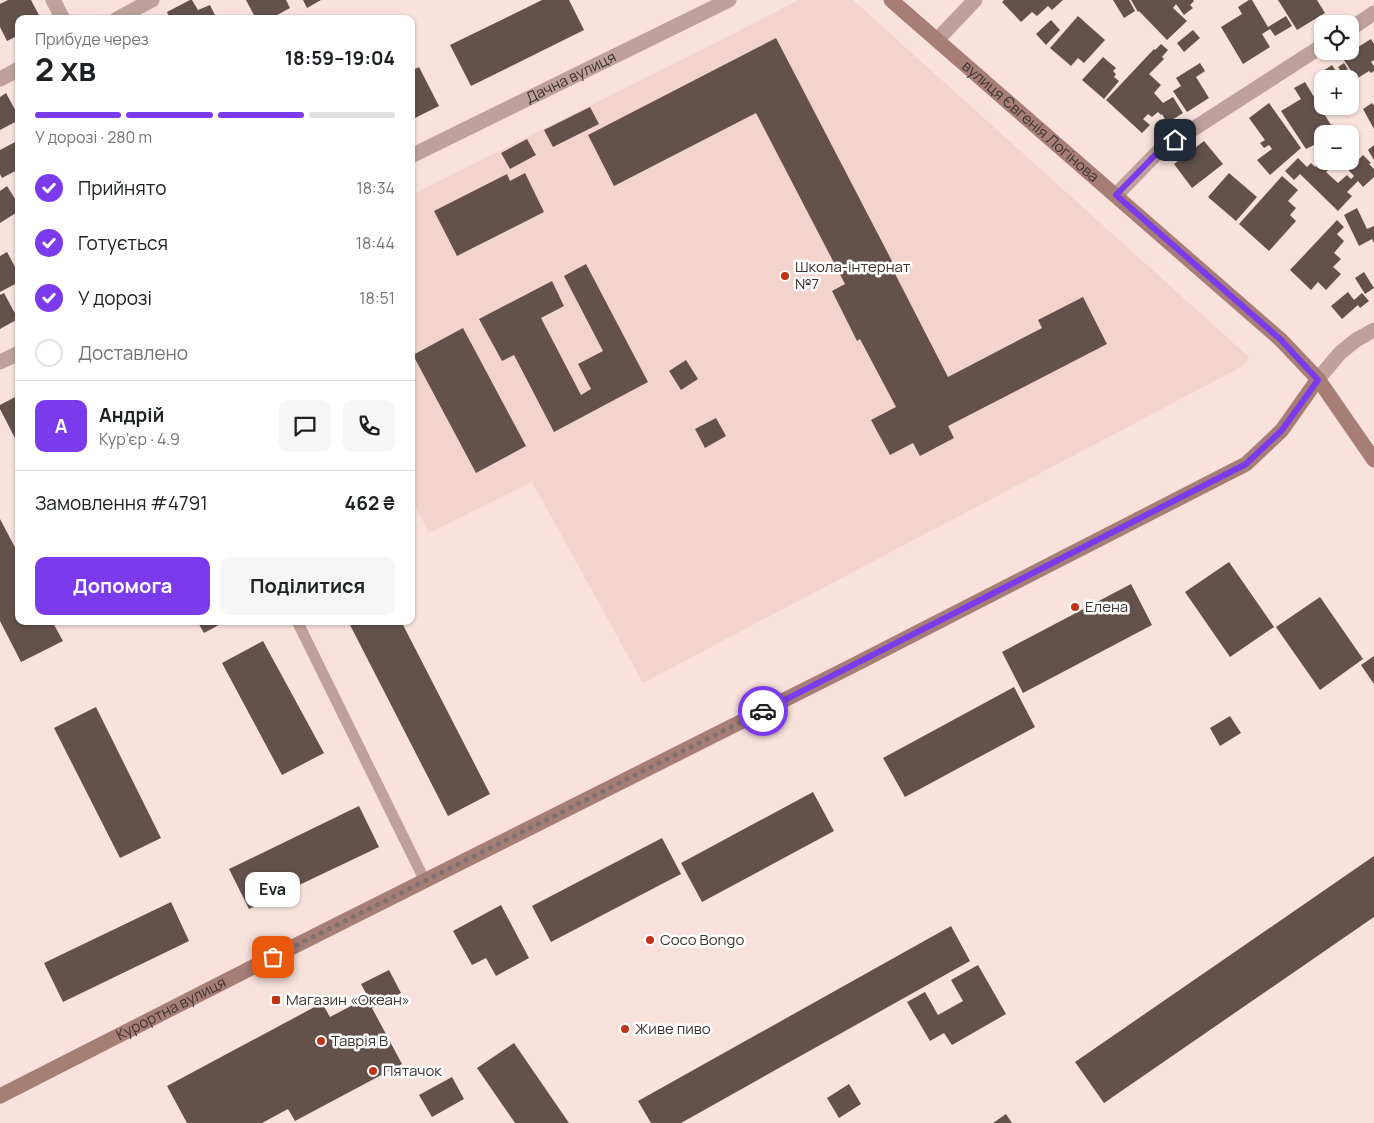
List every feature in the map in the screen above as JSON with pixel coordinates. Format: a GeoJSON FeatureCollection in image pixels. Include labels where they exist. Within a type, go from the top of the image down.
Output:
{"type":"FeatureCollection","features":[{"type":"Feature","properties":{"kind":"street"},"geometry":{"type":"LineString","coordinates":[[53,0],[61,15]]}},
{"type":"Feature","properties":{"kind":"street"},"geometry":{"type":"LineString","coordinates":[[124,15],[152,0]]}},
{"type":"Feature","properties":{"kind":"street","name":"Дачна вулиця"},"geometry":{"type":"LineString","coordinates":[[415,154],[729,0]]}},
{"type":"Feature","properties":{"kind":"street","name":"вулиця Євгенія Логінова"},"geometry":{"type":"LineString","coordinates":[[891,0],[1281,340],[1318,380],[1374,460]]}},
{"type":"Feature","properties":{"kind":"street"},"geometry":{"type":"LineString","coordinates":[[937,40],[975,0]]}},
{"type":"Feature","properties":{"kind":"street"},"geometry":{"type":"LineString","coordinates":[[1359,23],[1374,13]]}},
{"type":"Feature","properties":{"kind":"street"},"geometry":{"type":"LineString","coordinates":[[1116,195],[1159,151],[1314,51]]}},
{"type":"Feature","properties":{"kind":"street"},"geometry":{"type":"LineString","coordinates":[[0,79],[15,71]]}},
{"type":"Feature","properties":{"kind":"street","name":"Курортна вулиця"},"geometry":{"type":"LineString","coordinates":[[0,1096],[843,671],[1246,464],[1282,430],[1340,353],[1356,340],[1374,330]]}},
{"type":"Feature","properties":{"kind":"street"},"geometry":{"type":"LineString","coordinates":[[0,362],[15,355]]}},
{"type":"Feature","properties":{"kind":"lane"},"geometry":{"type":"LineString","coordinates":[[300,625],[425,881]]}},
{"type":"Feature","properties":{"kind":"shaded area","name":"Школа-інтернат №7"},"geometry":{"type":"Polygon","coordinates":[[[798,0],[853,0],[1249,357],[1243,366],[643,683],[532,482],[429,533],[415,506],[415,193],[798,0]]]}},
{"type":"Feature","properties":{"kind":"building"},"geometry":{"type":"Polygon","coordinates":[[[8,0],[31,0],[39,15],[15,15],[15,37],[7,41],[0,27],[0,4],[8,0]]]}},
{"type":"Feature","properties":{"kind":"building"},"geometry":{"type":"Polygon","coordinates":[[[192,0],[198,10],[210,5],[215,15],[168,15],[167,12],[192,0]]]}},
{"type":"Feature","properties":{"kind":"building"},"geometry":{"type":"Polygon","coordinates":[[[246,0],[286,0],[290,8],[277,15],[254,15],[246,0]]]}},
{"type":"Feature","properties":{"kind":"building"},"geometry":{"type":"Polygon","coordinates":[[[303,0],[321,0],[307,8],[303,0]]]}},
{"type":"Feature","properties":{"kind":"building"},"geometry":{"type":"Polygon","coordinates":[[[542,0],[569,0],[584,30],[471,86],[450,45],[542,0]]]}},
{"type":"Feature","properties":{"kind":"building"},"geometry":{"type":"Polygon","coordinates":[[[1004,0],[1063,0],[1052,10],[1048,6],[1037,16],[1032,12],[1021,22],[1002,2],[1004,0]]]}},
{"type":"Feature","properties":{"kind":"building"},"geometry":{"type":"Polygon","coordinates":[[[1113,0],[1129,0],[1135,11],[1124,18],[1113,0]]]}},
{"type":"Feature","properties":{"kind":"building"},"geometry":{"type":"Polygon","coordinates":[[[1131,0],[1194,1],[1190,5],[1193,8],[1184,15],[1176,4],[1173,8],[1187,21],[1167,40],[1138,12],[1131,0]]]}},
{"type":"Feature","properties":{"kind":"building"},"geometry":{"type":"Polygon","coordinates":[[[1252,0],[1268,27],[1286,16],[1292,26],[1275,36],[1270,29],[1262,34],[1270,47],[1243,64],[1221,27],[1242,14],[1238,7],[1252,0]]]}},
{"type":"Feature","properties":{"kind":"building"},"geometry":{"type":"Polygon","coordinates":[[[1278,0],[1317,0],[1325,13],[1314,15],[1314,20],[1297,30],[1278,0]]]}},
{"type":"Feature","properties":{"kind":"building"},"geometry":{"type":"Polygon","coordinates":[[[1078,16],[1105,40],[1084,63],[1078,58],[1071,66],[1050,48],[1078,16]]]}},
{"type":"Feature","properties":{"kind":"building"},"geometry":{"type":"Polygon","coordinates":[[[1051,20],[1060,30],[1046,45],[1036,34],[1051,20]]]}},
{"type":"Feature","properties":{"kind":"building"},"geometry":{"type":"Polygon","coordinates":[[[1193,30],[1200,38],[1184,52],[1177,43],[1193,30]]]}},
{"type":"Feature","properties":{"kind":"building"},"geometry":{"type":"Polygon","coordinates":[[[776,38],[893,263],[890,264],[948,377],[1042,328],[1038,320],[1083,297],[1107,344],[948,426],[954,438],[920,456],[913,443],[890,455],[871,420],[896,407],[860,339],[857,341],[832,291],[845,284],[756,113],[614,186],[588,135],[776,38]]]}},
{"type":"Feature","properties":{"kind":"building"},"geometry":{"type":"Polygon","coordinates":[[[1371,39],[1374,44],[1374,60],[1371,62],[1374,66],[1374,71],[1371,73],[1369,71],[1359,77],[1359,70],[1350,70],[1344,60],[1359,60],[1359,46],[1371,39]]]}},
{"type":"Feature","properties":{"kind":"building"},"geometry":{"type":"Polygon","coordinates":[[[1161,44],[1168,50],[1162,57],[1164,59],[1149,74],[1161,85],[1154,93],[1163,103],[1173,97],[1183,113],[1167,123],[1162,114],[1158,112],[1152,117],[1148,114],[1143,119],[1150,125],[1142,133],[1106,100],[1161,44]]]}},
{"type":"Feature","properties":{"kind":"building"},"geometry":{"type":"Polygon","coordinates":[[[1103,57],[1116,68],[1113,71],[1116,74],[1114,77],[1119,81],[1104,99],[1082,80],[1103,57]]]}},
{"type":"Feature","properties":{"kind":"building"},"geometry":{"type":"Polygon","coordinates":[[[1200,63],[1205,71],[1196,77],[1209,98],[1187,112],[1173,91],[1181,86],[1176,78],[1200,63]]]}},
{"type":"Feature","properties":{"kind":"building"},"geometry":{"type":"Polygon","coordinates":[[[1344,63],[1348,69],[1340,70],[1338,67],[1344,63]]]}},
{"type":"Feature","properties":{"kind":"building"},"geometry":{"type":"Polygon","coordinates":[[[1332,65],[1335,70],[1324,70],[1332,65]]]}},
{"type":"Feature","properties":{"kind":"building"},"geometry":{"type":"Polygon","coordinates":[[[419,67],[439,106],[415,118],[415,69],[419,67]]]}},
{"type":"Feature","properties":{"kind":"building"},"geometry":{"type":"Polygon","coordinates":[[[1305,82],[1314,97],[1314,115],[1325,115],[1331,125],[1314,125],[1314,145],[1306,149],[1281,111],[1301,99],[1294,88],[1305,82]]]}},
{"type":"Feature","properties":{"kind":"building"},"geometry":{"type":"Polygon","coordinates":[[[6,93],[15,110],[15,122],[0,130],[0,97],[6,93]]]}},
{"type":"Feature","properties":{"kind":"building"},"geometry":{"type":"Polygon","coordinates":[[[1269,103],[1301,148],[1270,175],[1257,160],[1272,149],[1269,145],[1264,148],[1260,143],[1265,140],[1249,118],[1269,103]]]}},
{"type":"Feature","properties":{"kind":"building"},"geometry":{"type":"Polygon","coordinates":[[[1372,103],[1374,104],[1374,129],[1363,109],[1372,103]]]}},
{"type":"Feature","properties":{"kind":"building"},"geometry":{"type":"Polygon","coordinates":[[[590,107],[599,124],[553,147],[544,130],[590,107]]]}},
{"type":"Feature","properties":{"kind":"building"},"geometry":{"type":"Polygon","coordinates":[[[527,139],[536,155],[510,169],[501,153],[527,139]]]}},
{"type":"Feature","properties":{"kind":"building"},"geometry":{"type":"Polygon","coordinates":[[[1204,141],[1223,164],[1192,188],[1174,164],[1204,141]]]}},
{"type":"Feature","properties":{"kind":"building"},"geometry":{"type":"Polygon","coordinates":[[[15,142],[15,171],[2,178],[0,174],[0,150],[15,142]]]}},
{"type":"Feature","properties":{"kind":"building"},"geometry":{"type":"Polygon","coordinates":[[[1374,145],[1374,160],[1368,150],[1374,145]]]}},
{"type":"Feature","properties":{"kind":"building"},"geometry":{"type":"Polygon","coordinates":[[[1363,155],[1374,169],[1374,177],[1363,187],[1358,181],[1347,192],[1352,196],[1338,211],[1300,174],[1294,180],[1285,171],[1298,158],[1307,167],[1311,163],[1314,166],[1314,170],[1328,170],[1326,172],[1338,183],[1347,175],[1351,179],[1354,176],[1348,170],[1359,170],[1359,159],[1363,155]]]}},
{"type":"Feature","properties":{"kind":"building"},"geometry":{"type":"Polygon","coordinates":[[[525,173],[544,212],[457,256],[434,211],[507,174],[510,181],[525,173]]]}},
{"type":"Feature","properties":{"kind":"building"},"geometry":{"type":"Polygon","coordinates":[[[1229,173],[1257,197],[1236,221],[1208,197],[1229,173]]]}},
{"type":"Feature","properties":{"kind":"building"},"geometry":{"type":"Polygon","coordinates":[[[1282,176],[1298,190],[1288,201],[1296,208],[1290,215],[1296,221],[1269,251],[1239,224],[1282,176]]]}},
{"type":"Feature","properties":{"kind":"building"},"geometry":{"type":"Polygon","coordinates":[[[7,186],[15,199],[15,214],[0,223],[0,191],[7,186]]]}},
{"type":"Feature","properties":{"kind":"building"},"geometry":{"type":"Polygon","coordinates":[[[1357,208],[1367,229],[1374,226],[1374,243],[1372,239],[1359,246],[1344,215],[1357,208]]]}},
{"type":"Feature","properties":{"kind":"building"},"geometry":{"type":"Polygon","coordinates":[[[1337,220],[1344,227],[1337,234],[1344,241],[1334,253],[1341,259],[1333,267],[1341,274],[1326,290],[1318,282],[1311,290],[1290,270],[1337,220]]]}},
{"type":"Feature","properties":{"kind":"building"},"geometry":{"type":"Polygon","coordinates":[[[7,252],[15,267],[15,284],[0,292],[0,256],[7,252]]]}},
{"type":"Feature","properties":{"kind":"building"},"geometry":{"type":"Polygon","coordinates":[[[586,264],[648,382],[554,432],[514,355],[502,361],[479,319],[552,281],[564,306],[541,318],[581,395],[591,389],[578,364],[603,351],[564,276],[586,264]]]}},
{"type":"Feature","properties":{"kind":"building"},"geometry":{"type":"Polygon","coordinates":[[[1364,272],[1374,288],[1365,294],[1355,278],[1364,272]]]}},
{"type":"Feature","properties":{"kind":"building"},"geometry":{"type":"Polygon","coordinates":[[[1348,292],[1354,300],[1362,293],[1369,301],[1360,308],[1358,305],[1342,319],[1331,306],[1348,292]]]}},
{"type":"Feature","properties":{"kind":"building"},"geometry":{"type":"Polygon","coordinates":[[[4,293],[15,313],[15,321],[0,329],[0,295],[4,293]]]}},
{"type":"Feature","properties":{"kind":"building"},"geometry":{"type":"Polygon","coordinates":[[[463,328],[526,446],[476,473],[415,359],[415,354],[463,328]]]}},
{"type":"Feature","properties":{"kind":"building"},"geometry":{"type":"Polygon","coordinates":[[[686,360],[698,379],[681,390],[669,371],[686,360]]]}},
{"type":"Feature","properties":{"kind":"building"},"geometry":{"type":"Polygon","coordinates":[[[15,397],[15,438],[0,409],[0,405],[15,397]]]}},
{"type":"Feature","properties":{"kind":"building"},"geometry":{"type":"Polygon","coordinates":[[[716,418],[726,436],[705,448],[695,429],[716,418]]]}},
{"type":"Feature","properties":{"kind":"building"},"geometry":{"type":"Polygon","coordinates":[[[0,519],[15,547],[15,625],[54,625],[63,641],[21,662],[0,621],[0,519]]]}},
{"type":"Feature","properties":{"kind":"building"},"geometry":{"type":"Polygon","coordinates":[[[1229,562],[1274,627],[1230,657],[1185,592],[1229,562]]]}},
{"type":"Feature","properties":{"kind":"building"},"geometry":{"type":"Polygon","coordinates":[[[1131,584],[1152,625],[1023,693],[1002,652],[1131,584]]]}},
{"type":"Feature","properties":{"kind":"building"},"geometry":{"type":"Polygon","coordinates":[[[1320,597],[1363,659],[1320,690],[1276,627],[1320,597]]]}},
{"type":"Feature","properties":{"kind":"building"},"geometry":{"type":"Polygon","coordinates":[[[199,625],[219,625],[204,633],[199,625]]]}},
{"type":"Feature","properties":{"kind":"building"},"geometry":{"type":"Polygon","coordinates":[[[350,625],[403,625],[490,794],[448,816],[350,625]]]}},
{"type":"Feature","properties":{"kind":"building"},"geometry":{"type":"Polygon","coordinates":[[[263,641],[324,753],[282,775],[222,663],[263,641]]]}},
{"type":"Feature","properties":{"kind":"building"},"geometry":{"type":"Polygon","coordinates":[[[1374,656],[1374,684],[1361,665],[1374,656]]]}},
{"type":"Feature","properties":{"kind":"building"},"geometry":{"type":"Polygon","coordinates":[[[1014,687],[1035,727],[905,797],[883,758],[1014,687]]]}},
{"type":"Feature","properties":{"kind":"building"},"geometry":{"type":"Polygon","coordinates":[[[96,707],[161,838],[120,858],[54,728],[96,707]]]}},
{"type":"Feature","properties":{"kind":"building"},"geometry":{"type":"Polygon","coordinates":[[[1230,716],[1241,733],[1220,746],[1210,728],[1230,716]]]}},
{"type":"Feature","properties":{"kind":"building"},"geometry":{"type":"Polygon","coordinates":[[[813,792],[834,831],[702,902],[681,863],[813,792]]]}},
{"type":"Feature","properties":{"kind":"building"},"geometry":{"type":"Polygon","coordinates":[[[359,806],[379,847],[249,909],[229,869],[359,806]]]}},
{"type":"Feature","properties":{"kind":"building"},"geometry":{"type":"Polygon","coordinates":[[[662,838],[681,874],[551,942],[532,906],[662,838]]]}},
{"type":"Feature","properties":{"kind":"building"},"geometry":{"type":"Polygon","coordinates":[[[1374,856],[1374,917],[1104,1103],[1075,1062],[1374,856]]]}},
{"type":"Feature","properties":{"kind":"building"},"geometry":{"type":"Polygon","coordinates":[[[171,902],[189,941],[63,1002],[44,963],[171,902]]]}},
{"type":"Feature","properties":{"kind":"building"},"geometry":{"type":"Polygon","coordinates":[[[501,905],[529,958],[496,976],[486,958],[472,965],[453,931],[501,905]]]}},
{"type":"Feature","properties":{"kind":"building"},"geometry":{"type":"Polygon","coordinates":[[[951,926],[970,961],[681,1123],[651,1123],[638,1101],[951,926]]]}},
{"type":"Feature","properties":{"kind":"building"},"geometry":{"type":"Polygon","coordinates":[[[978,965],[1006,1014],[952,1045],[944,1033],[930,1041],[907,1002],[925,992],[938,1015],[963,1001],[951,980],[978,965]]]}},
{"type":"Feature","properties":{"kind":"building","name":"Таврія В"},"geometry":{"type":"Polygon","coordinates":[[[389,970],[401,993],[372,1008],[402,1064],[295,1121],[288,1109],[262,1123],[187,1123],[167,1086],[322,1003],[330,1017],[368,997],[361,984],[389,970]]]}},
{"type":"Feature","properties":{"kind":"building"},"geometry":{"type":"Polygon","coordinates":[[[514,1043],[569,1123],[515,1123],[477,1068],[514,1043]]]}},
{"type":"Feature","properties":{"kind":"building"},"geometry":{"type":"Polygon","coordinates":[[[452,1077],[464,1099],[432,1117],[419,1095],[452,1077]]]}},
{"type":"Feature","properties":{"kind":"building"},"geometry":{"type":"Polygon","coordinates":[[[849,1084],[861,1104],[839,1118],[827,1098],[849,1084]]]}},
{"type":"Feature","properties":{"kind":"building"},"geometry":{"type":"Polygon","coordinates":[[[1006,1114],[1012,1123],[993,1123],[1006,1114]]]}},
{"type":"Feature","properties":{"kind":"way so far"},"geometry":{"type":"LineString","coordinates":[[273,957],[763,711]]}},
{"type":"Feature","properties":{"kind":"place","name":"Школа-інтернат №7"},"geometry":{"type":"Point","coordinates":[785,276]}},
{"type":"Feature","properties":{"kind":"place","name":"Елена"},"geometry":{"type":"Point","coordinates":[1075,607]}},
{"type":"Feature","properties":{"kind":"place","name":"Coco Bongo"},"geometry":{"type":"Point","coordinates":[650,940]}},
{"type":"Feature","properties":{"kind":"place","name":"Eva"},"geometry":{"type":"Point","coordinates":[273,957]}},
{"type":"Feature","properties":{"kind":"place","name":"Магазин «Океан»"},"geometry":{"type":"Point","coordinates":[276,1000]}},
{"type":"Feature","properties":{"kind":"place","name":"Живе пиво"},"geometry":{"type":"Point","coordinates":[625,1029]}},
{"type":"Feature","properties":{"kind":"place","name":"Таврія В"},"geometry":{"type":"Point","coordinates":[321,1041]}},
{"type":"Feature","properties":{"kind":"place","name":"Пятачок"},"geometry":{"type":"Point","coordinates":[373,1071]}},
{"type":"Feature","properties":{"kind":"route"},"geometry":{"type":"LineString","coordinates":[[763,711],[1246,464],[1282,430],[1318,380],[1281,340],[1116,195],[1159,151],[1175,140]]}}]}
